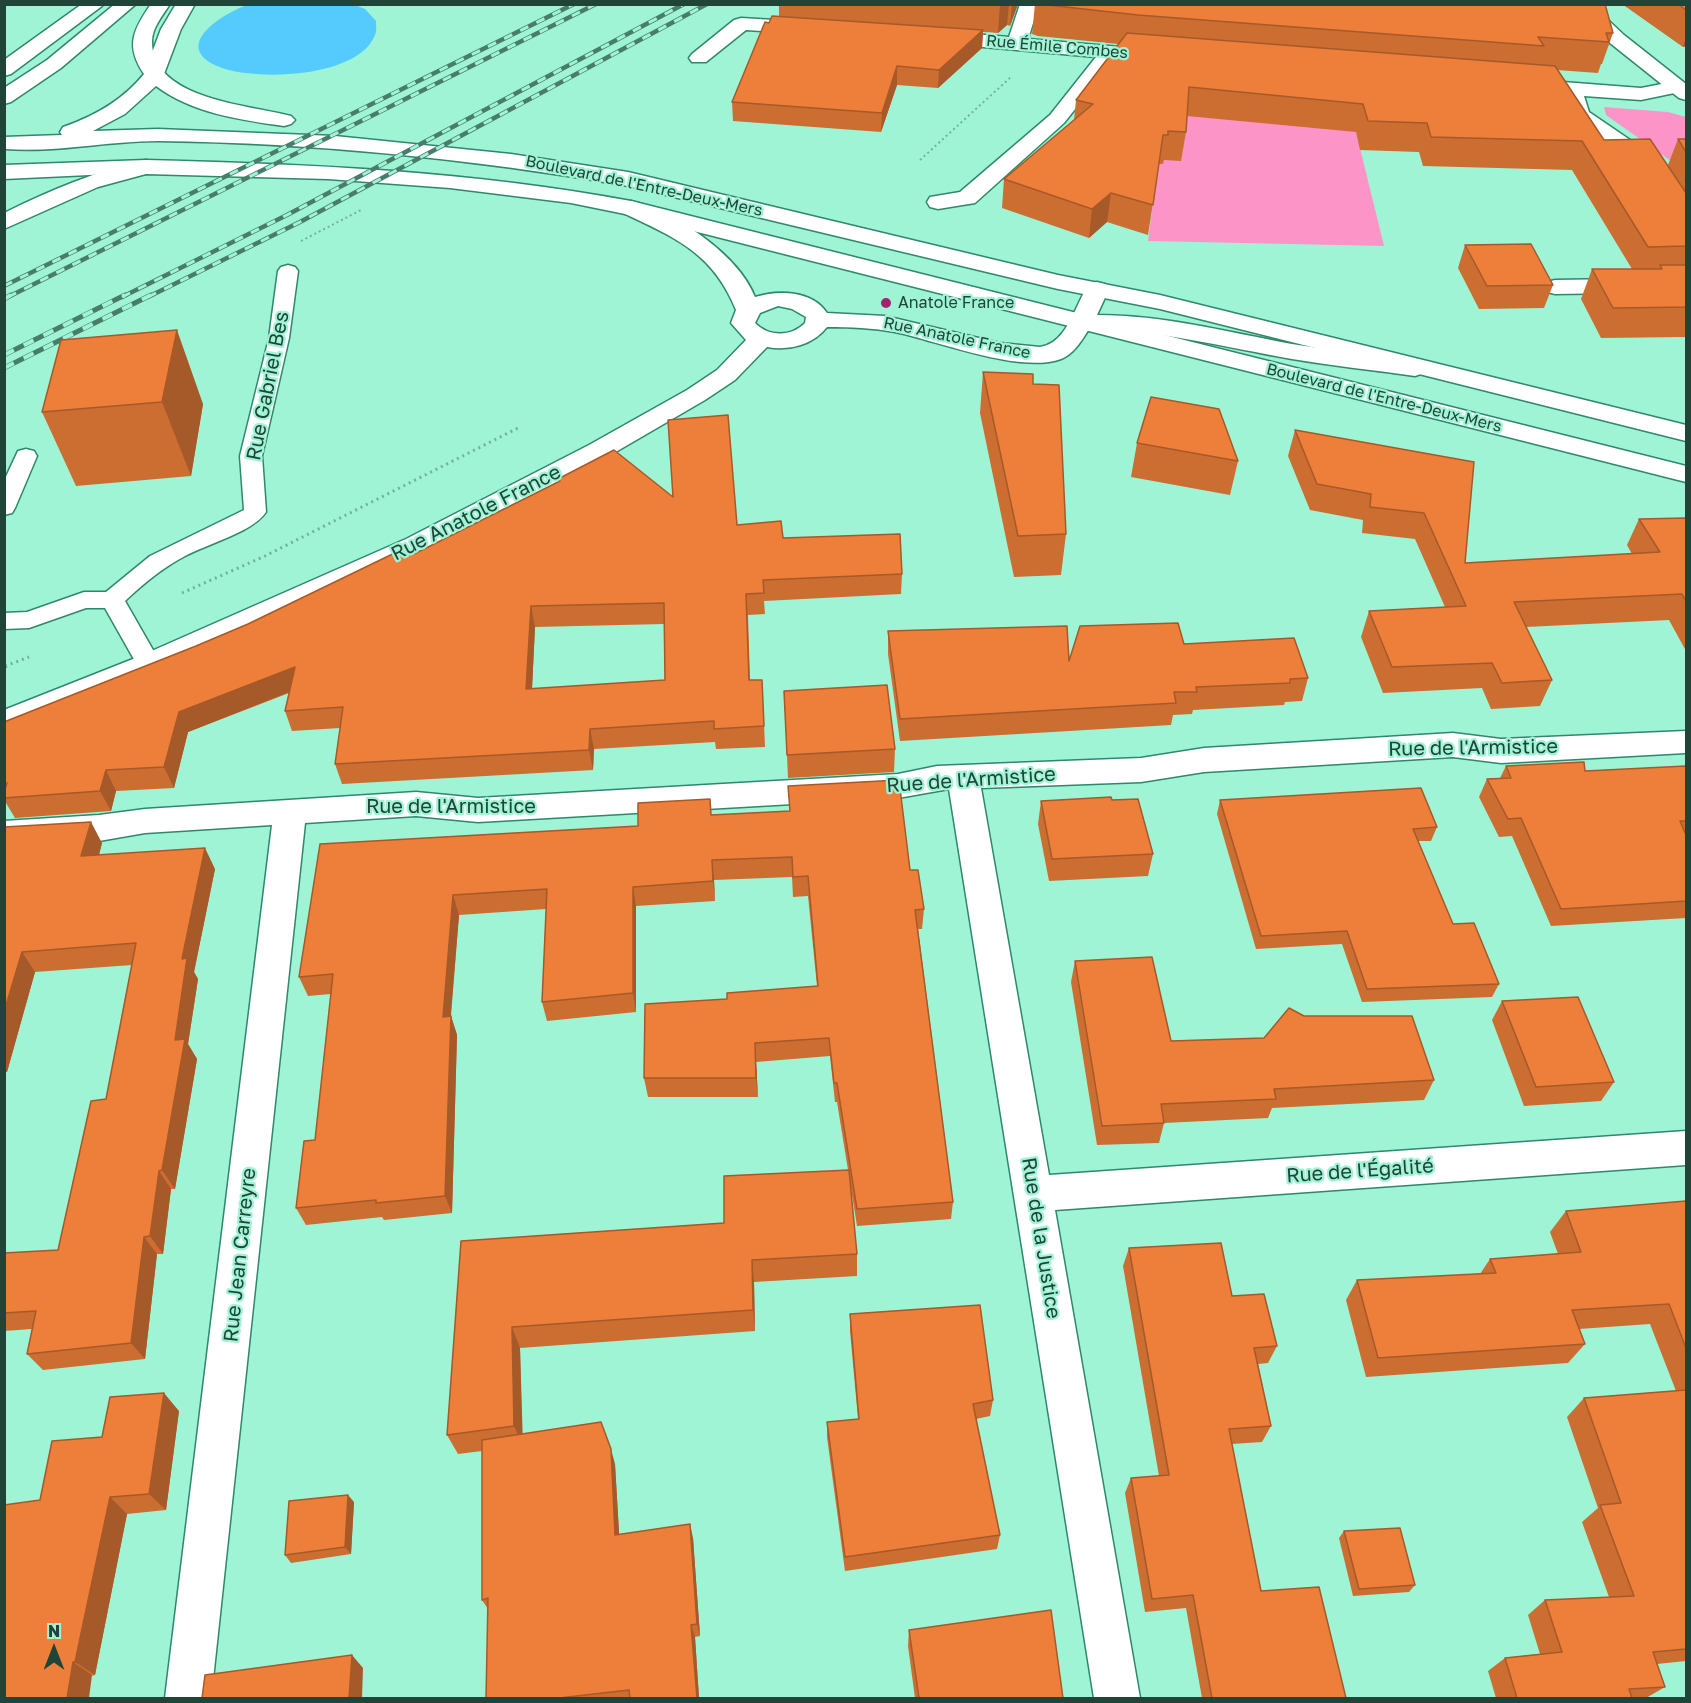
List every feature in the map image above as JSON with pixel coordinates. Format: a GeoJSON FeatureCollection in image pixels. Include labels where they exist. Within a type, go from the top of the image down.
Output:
{"type":"FeatureCollection","features":[{"type":"Feature","properties":{"kind":"street"},"geometry":{"type":"LineString","coordinates":[[4,70],[94,4]]}},
{"type":"Feature","properties":{"kind":"street"},"geometry":{"type":"LineString","coordinates":[[6,97],[54,64],[128,4]]}},
{"type":"Feature","properties":{"kind":"street"},"geometry":{"type":"LineString","coordinates":[[161,4],[150,20],[142,42],[145,60],[154,74],[181,94],[240,114],[575,154],[628,170],[691,195]]}},
{"type":"Feature","properties":{"kind":"street"},"geometry":{"type":"LineString","coordinates":[[1017,42],[1030,4]]}},
{"type":"Feature","properties":{"kind":"street"},"geometry":{"type":"LineString","coordinates":[[1579,4],[1617,39],[1682,90]]}},
{"type":"Feature","properties":{"kind":"street"},"geometry":{"type":"LineString","coordinates":[[4,148],[28,146],[81,128],[110,115],[138,95],[154,74],[164,40],[173,21],[187,6]]}},
{"type":"Feature","properties":{"kind":"street"},"geometry":{"type":"LineString","coordinates":[[699,58],[741,24],[833,30]]}},
{"type":"Feature","properties":{"kind":"street","name":"Rue Émile Combes"},"geometry":{"type":"LineString","coordinates":[[914,35],[1017,42],[1169,57]]}},
{"type":"Feature","properties":{"kind":"street"},"geometry":{"type":"LineString","coordinates":[[938,202],[967,198],[1057,119],[1110,52]]}},
{"type":"Feature","properties":{"kind":"street"},"geometry":{"type":"LineString","coordinates":[[1504,84],[1641,94],[1682,90]]}},
{"type":"Feature","properties":{"kind":"street"},"geometry":{"type":"LineString","coordinates":[[1572,89],[1579,115],[1650,164],[1686,220]]}},
{"type":"Feature","properties":{"kind":"street","name":"Boulevard de l'Entre-Deux-Mers"},"geometry":{"type":"LineString","coordinates":[[28,146],[128,135],[270,137],[348,142],[516,159],[628,179],[1161,302],[1686,433]]}},
{"type":"Feature","properties":{"kind":"street"},"geometry":{"type":"LineString","coordinates":[[4,196],[20,180],[14,171],[28,146]]}},
{"type":"Feature","properties":{"kind":"street"},"geometry":{"type":"LineString","coordinates":[[4,222],[85,182],[118,171],[146,167]]}},
{"type":"Feature","properties":{"kind":"street","name":"Boulevard de l'Entre-Deux-Mers"},"geometry":{"type":"LineString","coordinates":[[14,171],[146,167],[320,173],[465,182],[549,192],[631,208],[1686,474]]}},
{"type":"Feature","properties":{"kind":"street"},"geometry":{"type":"LineString","coordinates":[[631,208],[678,230],[709,250],[733,279],[744,297],[748,310],[743,323],[753,334],[762,338],[783,341],[793,339],[810,331],[817,320],[810,307],[790,299],[766,300],[748,310]]}},
{"type":"Feature","properties":{"kind":"street"},"geometry":{"type":"LineString","coordinates":[[1555,287],[1686,285]]}},
{"type":"Feature","properties":{"kind":"street"},"geometry":{"type":"LineString","coordinates":[[1097,289],[1082,322],[1131,321],[1162,325],[1294,351],[1430,370]]}},
{"type":"Feature","properties":{"kind":"street","name":"Rue Anatole France"},"geometry":{"type":"LineString","coordinates":[[817,320],[873,321],[1005,351],[1042,355],[1062,348],[1082,322]]}},
{"type":"Feature","properties":{"kind":"street","name":"Rue Anatole France"},"geometry":{"type":"LineString","coordinates":[[4,723],[149,664],[416,546],[588,456],[696,395],[733,369],[762,338]]}},
{"type":"Feature","properties":{"kind":"street","name":"Rue de l'Armistice"},"geometry":{"type":"LineString","coordinates":[[4,834],[99,828],[145,820],[416,804],[478,810],[898,786],[937,778],[1141,770],[1204,760],[1453,745],[1501,751],[1686,742]]}},
{"type":"Feature","properties":{"kind":"street","name":"Rue de la Justice"},"geometry":{"type":"LineString","coordinates":[[963,777],[1117,1698]]}},
{"type":"Feature","properties":{"kind":"street","name":"Rue Jean Carreyre"},"geometry":{"type":"LineString","coordinates":[[188,1698],[290,811]]}},
{"type":"Feature","properties":{"kind":"street","name":"Rue de l'Égalité"},"geometry":{"type":"LineString","coordinates":[[1034,1194],[1686,1148]]}},
{"type":"Feature","properties":{"kind":"lane","name":"Rue Gabriel Bes"},"geometry":{"type":"LineString","coordinates":[[112,600],[129,582],[171,551],[247,519],[255,512],[251,456],[279,338],[288,271]]}},
{"type":"Feature","properties":{"kind":"lane"},"geometry":{"type":"LineString","coordinates":[[4,508],[26,456]]}},
{"type":"Feature","properties":{"kind":"lane"},"geometry":{"type":"LineString","coordinates":[[4,621],[29,620],[84,600],[112,600],[149,664]]}},
{"type":"Feature","properties":{"kind":"path"},"geometry":{"type":"LineString","coordinates":[[920,160],[1046,45]]}},
{"type":"Feature","properties":{"kind":"path"},"geometry":{"type":"LineString","coordinates":[[288,271],[269,263],[275,255],[364,208],[360,203]]}},
{"type":"Feature","properties":{"kind":"shaded area"},"geometry":{"type":"Polygon","coordinates":[[[1170,73],[1348,99],[1384,246],[1148,241],[1158,164],[1163,164],[1170,73]]]}},
{"type":"Feature","properties":{"kind":"shaded area"},"geometry":{"type":"Polygon","coordinates":[[[1604,107],[1668,112],[1686,117],[1686,156],[1671,161],[1606,115],[1604,107]]]}},
{"type":"Feature","properties":{"kind":"water"},"geometry":{"type":"Polygon","coordinates":[[[250,4],[355,5],[365,9],[376,21],[376,33],[365,49],[349,60],[304,73],[279,75],[233,71],[217,66],[204,58],[199,49],[200,39],[206,30],[228,14],[250,4]]]}},
{"type":"Feature","properties":{"kind":"building"},"geometry":{"type":"Polygon","coordinates":[[[1039,4],[1605,4],[1613,33],[1606,33],[1609,42],[1538,37],[1544,46],[1138,15],[1039,4]]]}},
{"type":"Feature","properties":{"kind":"building"},"geometry":{"type":"Polygon","coordinates":[[[1678,4],[1686,4],[1686,10],[1678,4]]]}},
{"type":"Feature","properties":{"kind":"building"},"geometry":{"type":"Polygon","coordinates":[[[772,16],[983,30],[939,70],[897,66],[882,113],[732,102],[765,22],[769,23],[772,16]]]}},
{"type":"Feature","properties":{"kind":"building"},"geometry":{"type":"Polygon","coordinates":[[[1127,33],[1555,66],[1604,140],[1650,139],[1686,193],[1686,246],[1648,247],[1582,141],[1431,137],[1427,123],[1368,121],[1363,104],[1189,87],[1186,132],[1168,131],[1168,135],[1163,135],[1153,205],[1111,193],[1092,209],[1004,179],[1093,104],[1076,100],[1127,33]]]}},
{"type":"Feature","properties":{"kind":"building"},"geometry":{"type":"Polygon","coordinates":[[[1678,139],[1686,139],[1686,152],[1678,139]]]}},
{"type":"Feature","properties":{"kind":"building"},"geometry":{"type":"Polygon","coordinates":[[[1531,244],[1553,285],[1487,286],[1465,245],[1531,244]]]}},
{"type":"Feature","properties":{"kind":"building"},"geometry":{"type":"Polygon","coordinates":[[[1660,265],[1686,265],[1686,307],[1613,308],[1592,269],[1662,269],[1660,265]]]}},
{"type":"Feature","properties":{"kind":"building"},"geometry":{"type":"Polygon","coordinates":[[[177,330],[162,402],[42,412],[61,340],[177,330]]]}},
{"type":"Feature","properties":{"kind":"building"},"geometry":{"type":"Polygon","coordinates":[[[983,372],[1033,374],[1033,384],[1059,385],[1066,534],[1018,536],[983,372]]]}},
{"type":"Feature","properties":{"kind":"building"},"geometry":{"type":"Polygon","coordinates":[[[1151,397],[1219,409],[1238,461],[1137,443],[1151,397]]]}},
{"type":"Feature","properties":{"kind":"building"},"geometry":{"type":"Polygon","coordinates":[[[728,415],[737,525],[781,521],[783,538],[900,534],[902,574],[763,580],[764,593],[746,594],[749,680],[762,680],[764,726],[714,729],[714,721],[590,729],[589,750],[335,764],[343,707],[285,711],[295,667],[179,712],[164,767],[106,770],[100,791],[4,798],[7,783],[4,783],[4,722],[248,624],[407,547],[414,554],[560,481],[558,479],[614,450],[673,497],[668,420],[728,415]],[[664,603],[531,606],[526,689],[665,680],[664,603]]]}},
{"type":"Feature","properties":{"kind":"building"},"geometry":{"type":"Polygon","coordinates":[[[1295,430],[1474,462],[1465,563],[1660,552],[1639,519],[1686,518],[1686,601],[1682,594],[1514,602],[1552,680],[1502,683],[1492,663],[1392,667],[1369,611],[1466,606],[1424,513],[1370,507],[1371,494],[1317,484],[1295,430]]]}},
{"type":"Feature","properties":{"kind":"building"},"geometry":{"type":"Polygon","coordinates":[[[1178,623],[1184,644],[1294,638],[1308,678],[1290,679],[1290,683],[1196,687],[1197,692],[1174,692],[1176,703],[900,719],[888,631],[1067,626],[1069,661],[1080,626],[1178,623]]]}},
{"type":"Feature","properties":{"kind":"building"},"geometry":{"type":"Polygon","coordinates":[[[887,685],[895,749],[787,755],[784,691],[887,685]]]}},
{"type":"Feature","properties":{"kind":"building"},"geometry":{"type":"Polygon","coordinates":[[[1584,762],[1585,771],[1686,766],[1686,821],[1680,821],[1686,835],[1686,901],[1561,909],[1521,818],[1508,819],[1487,779],[1511,778],[1506,766],[1584,762]]]}},
{"type":"Feature","properties":{"kind":"building"},"geometry":{"type":"Polygon","coordinates":[[[899,780],[910,870],[918,870],[924,909],[915,910],[953,1202],[857,1209],[837,1083],[834,1083],[829,1038],[755,1043],[756,1078],[644,1078],[645,1004],[727,999],[727,993],[818,986],[808,876],[793,877],[792,857],[712,860],[713,881],[633,887],[633,993],[542,1002],[547,889],[453,895],[443,1017],[451,1016],[445,1196],[296,1208],[304,1141],[315,1140],[333,974],[299,977],[320,844],[638,826],[638,803],[710,799],[711,815],[790,811],[788,786],[899,780]]]}},
{"type":"Feature","properties":{"kind":"building"},"geometry":{"type":"Polygon","coordinates":[[[1421,788],[1437,827],[1413,829],[1453,924],[1474,923],[1499,984],[1367,989],[1347,931],[1261,936],[1220,800],[1421,788]]]}},
{"type":"Feature","properties":{"kind":"building"},"geometry":{"type":"Polygon","coordinates":[[[1111,797],[1112,800],[1138,799],[1153,854],[1052,859],[1041,801],[1111,797]]]}},
{"type":"Feature","properties":{"kind":"building"},"geometry":{"type":"Polygon","coordinates":[[[91,822],[81,856],[205,848],[182,959],[187,958],[175,1040],[185,1039],[162,1170],[159,1171],[150,1236],[144,1237],[131,1343],[27,1354],[36,1311],[4,1313],[4,1253],[58,1250],[91,1101],[106,1099],[136,943],[22,952],[4,1012],[4,827],[91,822]]]}},
{"type":"Feature","properties":{"kind":"building"},"geometry":{"type":"Polygon","coordinates":[[[1152,957],[1171,1041],[1264,1038],[1289,1008],[1304,1016],[1412,1016],[1434,1080],[1274,1089],[1276,1099],[1161,1104],[1164,1123],[1102,1126],[1075,961],[1152,957]]]}},
{"type":"Feature","properties":{"kind":"building"},"geometry":{"type":"Polygon","coordinates":[[[1578,997],[1614,1082],[1536,1087],[1502,1001],[1578,997]]]}},
{"type":"Feature","properties":{"kind":"building"},"geometry":{"type":"Polygon","coordinates":[[[849,1170],[857,1254],[752,1260],[753,1310],[512,1327],[514,1426],[447,1435],[461,1241],[724,1223],[724,1176],[849,1170]]]}},
{"type":"Feature","properties":{"kind":"building"},"geometry":{"type":"Polygon","coordinates":[[[1686,1201],[1686,1348],[1669,1304],[1572,1310],[1585,1344],[1378,1358],[1357,1280],[1496,1273],[1490,1259],[1581,1252],[1566,1211],[1686,1201]]]}},
{"type":"Feature","properties":{"kind":"building"},"geometry":{"type":"Polygon","coordinates":[[[1221,1243],[1232,1296],[1264,1294],[1277,1346],[1254,1348],[1271,1426],[1229,1429],[1261,1591],[1319,1587],[1346,1698],[1212,1698],[1193,1595],[1152,1599],[1131,1478],[1169,1475],[1129,1248],[1221,1243]]]}},
{"type":"Feature","properties":{"kind":"building"},"geometry":{"type":"Polygon","coordinates":[[[980,1305],[993,1400],[973,1404],[1000,1535],[845,1557],[827,1422],[859,1419],[850,1314],[980,1305]]]}},
{"type":"Feature","properties":{"kind":"building"},"geometry":{"type":"Polygon","coordinates":[[[1686,1390],[1686,1649],[1653,1652],[1665,1687],[1629,1689],[1632,1698],[1517,1698],[1505,1658],[1562,1652],[1545,1600],[1634,1596],[1600,1505],[1621,1503],[1584,1398],[1686,1390]]]}},
{"type":"Feature","properties":{"kind":"building"},"geometry":{"type":"Polygon","coordinates":[[[164,1393],[149,1494],[110,1497],[67,1698],[4,1698],[4,1505],[40,1500],[52,1441],[102,1437],[110,1397],[164,1393]]]}},
{"type":"Feature","properties":{"kind":"building"},"geometry":{"type":"Polygon","coordinates":[[[601,1422],[611,1449],[615,1535],[690,1524],[697,1624],[691,1625],[697,1698],[630,1698],[629,1690],[559,1698],[486,1698],[488,1598],[482,1600],[482,1440],[601,1422]]]}},
{"type":"Feature","properties":{"kind":"building"},"geometry":{"type":"Polygon","coordinates":[[[348,1495],[345,1547],[285,1555],[289,1501],[348,1495]]]}},
{"type":"Feature","properties":{"kind":"building"},"geometry":{"type":"Polygon","coordinates":[[[1400,1528],[1415,1585],[1359,1589],[1344,1531],[1400,1528]]]}},
{"type":"Feature","properties":{"kind":"building"},"geometry":{"type":"Polygon","coordinates":[[[1051,1610],[1063,1698],[919,1698],[909,1630],[1051,1610]]]}},
{"type":"Feature","properties":{"kind":"building"},"geometry":{"type":"Polygon","coordinates":[[[352,1655],[349,1698],[202,1698],[205,1675],[352,1655]]]}},
{"type":"Feature","properties":{"kind":"railway"},"geometry":{"type":"LineString","coordinates":[[4,286],[574,4]]}},
{"type":"Feature","properties":{"kind":"railway"},"geometry":{"type":"LineString","coordinates":[[8,297],[596,4]]}},
{"type":"Feature","properties":{"kind":"railway"},"geometry":{"type":"LineString","coordinates":[[122,297],[287,215],[684,4]]}},
{"type":"Feature","properties":{"kind":"railway"},"geometry":{"type":"LineString","coordinates":[[148,297],[300,222],[707,4]]}},
{"type":"Feature","properties":{"kind":"railway"},"geometry":{"type":"LineString","coordinates":[[4,299],[11,295]]}},
{"type":"Feature","properties":{"kind":"railway"},"geometry":{"type":"LineString","coordinates":[[4,355],[125,295]]}},
{"type":"Feature","properties":{"kind":"railway"},"geometry":{"type":"LineString","coordinates":[[4,368],[151,295]]}},
{"type":"Feature","properties":{"kind":"place","name":"Anatole France"},"geometry":{"type":"Point","coordinates":[886,303]}}]}
